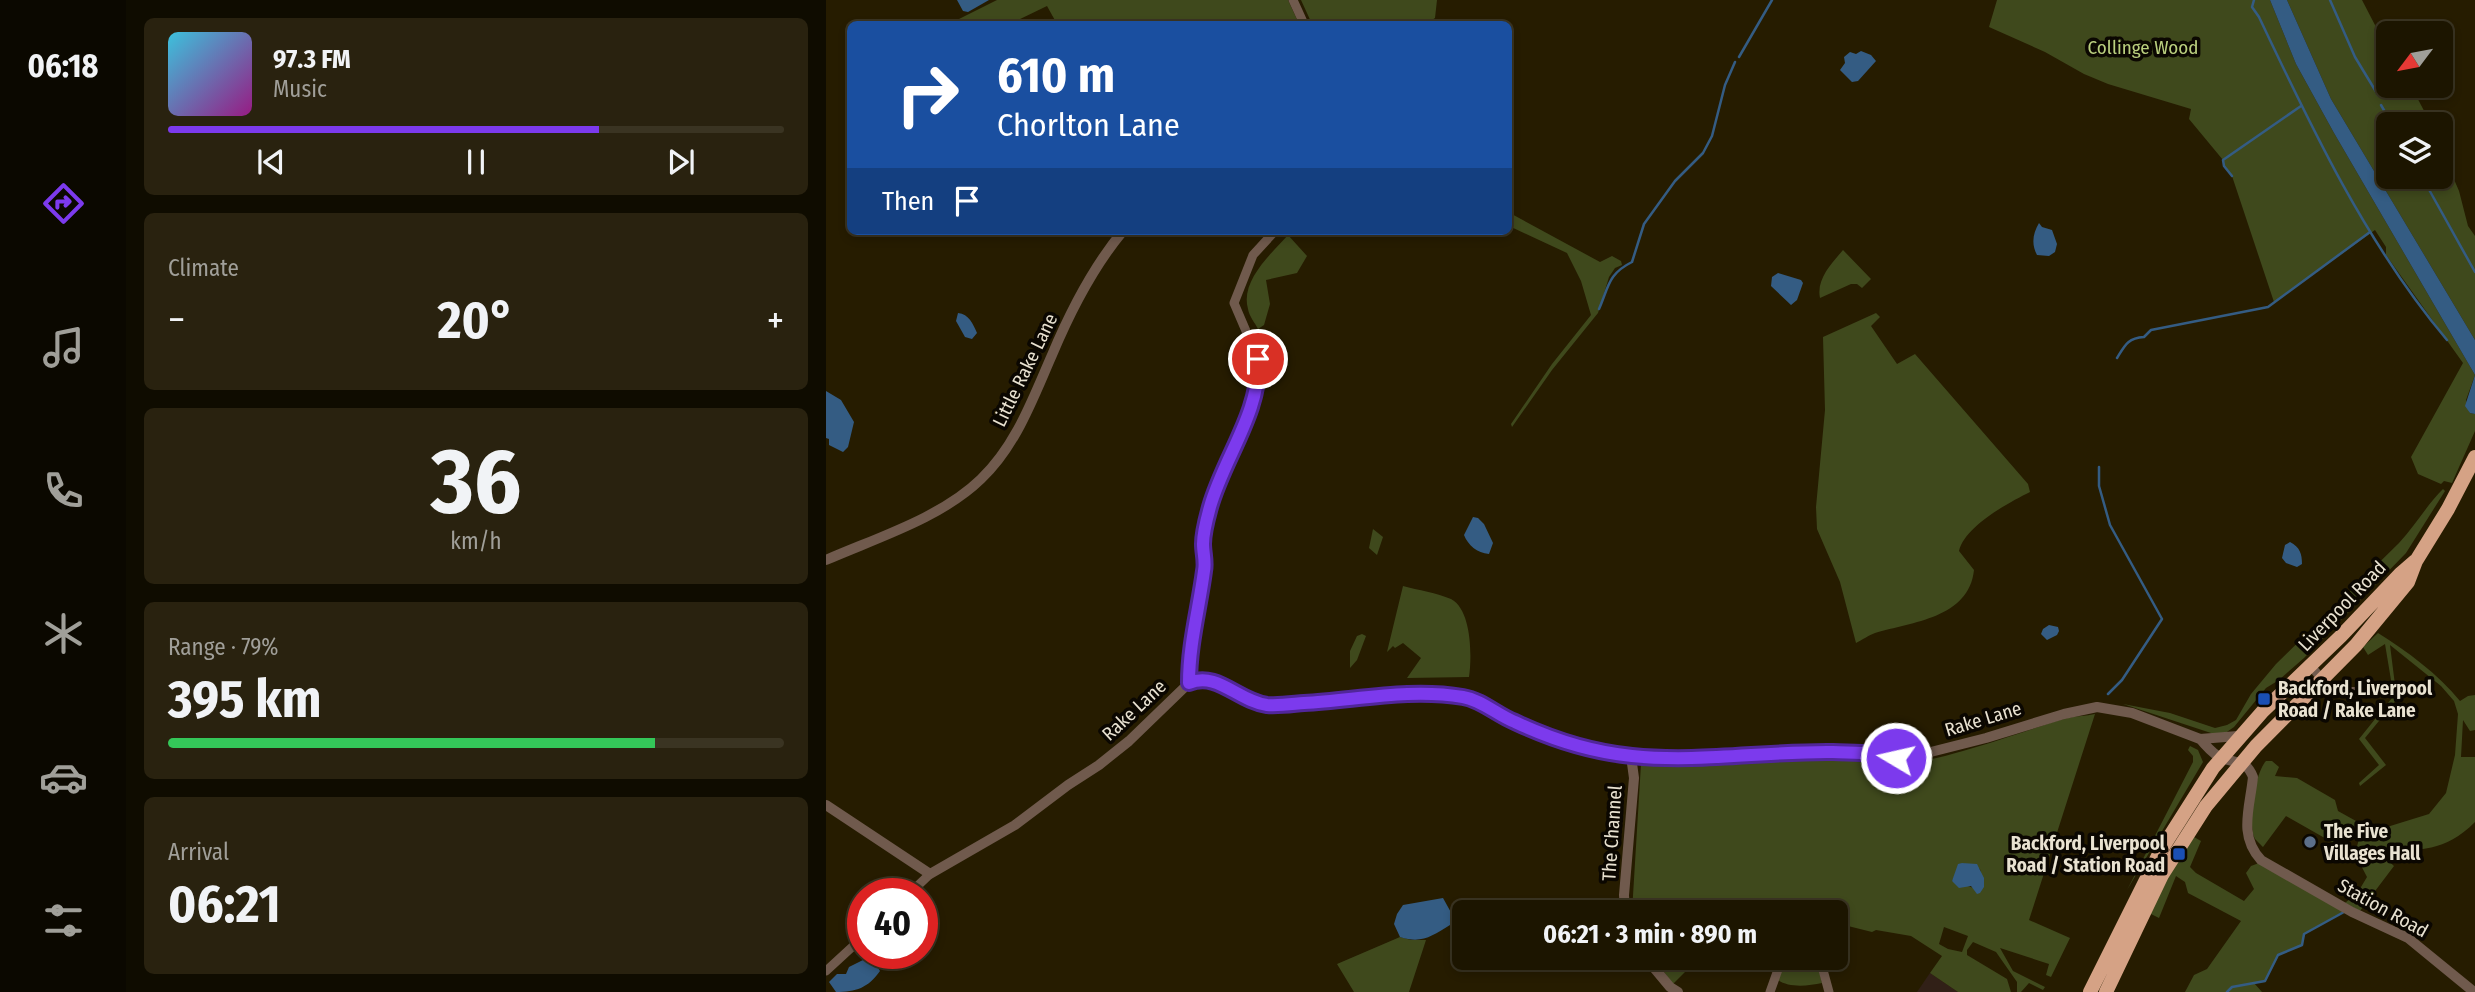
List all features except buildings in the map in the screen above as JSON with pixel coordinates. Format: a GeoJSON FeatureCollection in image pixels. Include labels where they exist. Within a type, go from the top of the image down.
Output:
{"type":"FeatureCollection","features":[{"type":"Feature","properties":{"kind":"highway","name":"Liverpool Road"},"geometry":{"type":"LineString","coordinates":[[2106,992],[2177,848],[2206,806],[2242,762],[2356,645],[2408,582],[2416,561],[2448,509],[2475,457]]}},
{"type":"Feature","properties":{"kind":"highway","name":"Liverpool Road"},"geometry":{"type":"LineString","coordinates":[[2090,992],[2161,849],[2220,758],[2238,736],[2372,605],[2399,574],[2416,561]]}},
{"type":"Feature","properties":{"kind":"street"},"geometry":{"type":"LineString","coordinates":[[1293,0],[1303,21]]}},
{"type":"Feature","properties":{"kind":"street","name":"Little Rake Lane"},"geometry":{"type":"LineString","coordinates":[[826,560],[936,512],[981,480],[997,461],[1024,419],[1068,318],[1121,235]]}},
{"type":"Feature","properties":{"kind":"street"},"geometry":{"type":"LineString","coordinates":[[1189,683],[1193,629],[1205,566],[1203,543],[1209,509],[1217,484],[1254,400],[1259,378],[1258,359],[1234,303],[1254,255],[1272,235]]}},
{"type":"Feature","properties":{"kind":"street"},"geometry":{"type":"LineString","coordinates":[[2311,666],[2330,689],[2336,691],[2402,693]]}},
{"type":"Feature","properties":{"kind":"street","name":"Rake Lane"},"geometry":{"type":"LineString","coordinates":[[930,874],[1015,825],[1099,765],[1129,741],[1189,683],[1199,678],[1211,680],[1264,704],[1421,693],[1466,697],[1479,701],[1515,723],[1575,745],[1631,756],[1722,757],[1806,751],[1878,753],[1896,758],[1911,757],[1986,738],[2024,724],[2097,707],[2132,713],[2200,739],[2220,758]]}},
{"type":"Feature","properties":{"kind":"street","name":"Rake Lane"},"geometry":{"type":"LineString","coordinates":[[2200,739],[2238,736]]}},
{"type":"Feature","properties":{"kind":"street","name":"The Channel"},"geometry":{"type":"LineString","coordinates":[[1624,900],[1634,778],[1631,756]]}},
{"type":"Feature","properties":{"kind":"street"},"geometry":{"type":"LineString","coordinates":[[2220,758],[2242,762],[2253,777],[2252,789]]}},
{"type":"Feature","properties":{"kind":"street"},"geometry":{"type":"LineString","coordinates":[[2230,776],[2245,780],[2252,789]]}},
{"type":"Feature","properties":{"kind":"street","name":"Station Road"},"geometry":{"type":"LineString","coordinates":[[2252,789],[2246,823],[2252,851],[2261,860],[2352,912],[2408,938],[2474,992]]}},
{"type":"Feature","properties":{"kind":"street"},"geometry":{"type":"LineString","coordinates":[[826,805],[930,874],[926,878]]}},
{"type":"Feature","properties":{"kind":"street"},"geometry":{"type":"LineString","coordinates":[[826,971],[847,952]]}},
{"type":"Feature","properties":{"kind":"street"},"geometry":{"type":"LineString","coordinates":[[1656,970],[1678,992]]}},
{"type":"Feature","properties":{"kind":"street"},"geometry":{"type":"LineString","coordinates":[[1770,992],[1778,970]]}},
{"type":"Feature","properties":{"kind":"street"},"geometry":{"type":"LineString","coordinates":[[1823,970],[1829,992]]}},
{"type":"Feature","properties":{"kind":"shaded area"},"geometry":{"type":"Polygon","coordinates":[[[1930,973],[1958,992],[1917,992],[1930,973]]]}},
{"type":"Feature","properties":{"kind":"green space"},"geometry":{"type":"Polygon","coordinates":[[[997,0],[1288,0],[1298,21],[1055,21],[1047,6],[1016,21],[959,19],[997,0]]]}},
{"type":"Feature","properties":{"kind":"green space"},"geometry":{"type":"Polygon","coordinates":[[[1301,0],[1437,0],[1435,18],[1430,21],[1311,21],[1301,0]]]}},
{"type":"Feature","properties":{"kind":"green space","name":"Collinge Wood"},"geometry":{"type":"Polygon","coordinates":[[[1997,0],[2270,0],[2296,64],[2475,375],[2466,400],[2470,413],[2475,414],[2475,431],[2452,483],[2444,481],[2441,484],[2418,474],[2411,457],[2463,363],[2386,255],[2386,247],[2375,230],[2274,302],[2232,176],[2223,160],[2189,119],[2191,109],[2108,84],[1989,27],[1997,0]]]}},
{"type":"Feature","properties":{"kind":"green space"},"geometry":{"type":"Polygon","coordinates":[[[2287,0],[2362,0],[2376,27],[2376,98],[2417,98],[2425,112],[2376,112],[2376,174],[2331,99],[2287,0]]]}},
{"type":"Feature","properties":{"kind":"green space"},"geometry":{"type":"Polygon","coordinates":[[[2453,177],[2468,226],[2475,236],[2475,340],[2385,189],[2453,189],[2453,177]]]}},
{"type":"Feature","properties":{"kind":"green space"},"geometry":{"type":"Polygon","coordinates":[[[1512,214],[1600,262],[1612,256],[1621,261],[1622,265],[1615,268],[1609,277],[1598,313],[1552,370],[1512,427],[1511,424],[1552,364],[1591,315],[1581,281],[1567,253],[1512,227],[1512,214]]]}},
{"type":"Feature","properties":{"kind":"green space"},"geometry":{"type":"Polygon","coordinates":[[[1288,235],[1307,256],[1297,273],[1266,280],[1270,304],[1264,325],[1258,329],[1249,312],[1248,288],[1266,259],[1288,235]]]}},
{"type":"Feature","properties":{"kind":"green space"},"geometry":{"type":"Polygon","coordinates":[[[1843,250],[1871,279],[1862,288],[1851,284],[1820,298],[1820,284],[1843,250]]]}},
{"type":"Feature","properties":{"kind":"green space"},"geometry":{"type":"Polygon","coordinates":[[[1876,313],[1880,317],[1871,326],[1897,364],[1915,354],[2028,484],[2030,492],[1988,516],[1963,542],[1959,551],[1974,570],[1970,586],[1962,599],[1936,615],[1875,633],[1856,643],[1840,582],[1817,529],[1816,507],[1825,410],[1823,337],[1876,313]]]}},
{"type":"Feature","properties":{"kind":"green space"},"geometry":{"type":"Polygon","coordinates":[[[2443,489],[2445,491],[2406,553],[2304,658],[2266,688],[2234,727],[2224,734],[2214,734],[2123,704],[2170,713],[2215,728],[2236,720],[2251,694],[2276,664],[2399,543],[2443,489]]]}},
{"type":"Feature","properties":{"kind":"green space"},"geometry":{"type":"Polygon","coordinates":[[[1373,529],[1383,537],[1377,555],[1369,548],[1373,529]]]}},
{"type":"Feature","properties":{"kind":"green space"},"geometry":{"type":"Polygon","coordinates":[[[1403,586],[1446,597],[1458,605],[1467,623],[1469,635],[1469,677],[1407,678],[1421,658],[1403,643],[1395,648],[1393,646],[1387,652],[1403,586]]]}},
{"type":"Feature","properties":{"kind":"green space"},"geometry":{"type":"Polygon","coordinates":[[[2378,633],[2422,664],[2460,701],[2475,695],[2475,730],[2470,731],[2463,720],[2461,757],[2475,757],[2475,822],[2464,832],[2442,844],[2381,854],[2394,866],[2360,911],[2345,903],[2358,892],[2367,877],[2355,854],[2359,839],[2343,835],[2337,845],[2286,816],[2263,847],[2255,839],[2252,810],[2259,776],[2266,761],[2272,761],[2279,767],[2275,776],[2297,778],[2335,800],[2338,811],[2374,831],[2429,814],[2446,793],[2455,755],[2458,714],[2454,701],[2441,686],[2390,645],[2395,685],[2392,686],[2385,644],[2368,655],[2363,647],[2378,633]]]}},
{"type":"Feature","properties":{"kind":"green space"},"geometry":{"type":"Polygon","coordinates":[[[1357,636],[1366,636],[1357,660],[1350,668],[1350,651],[1357,636]]]}},
{"type":"Feature","properties":{"kind":"green space"},"geometry":{"type":"Polygon","coordinates":[[[2392,698],[2397,699],[2365,738],[2386,765],[2360,786],[2359,783],[2379,765],[2359,739],[2392,698]]]}},
{"type":"Feature","properties":{"kind":"green space"},"geometry":{"type":"Polygon","coordinates":[[[2095,714],[2029,920],[2070,938],[2051,977],[2046,975],[2049,964],[2000,948],[2013,971],[2045,987],[2043,990],[2029,983],[2021,992],[2017,992],[2017,982],[1996,952],[1973,942],[1967,955],[2007,979],[2011,992],[1958,992],[1930,973],[1942,956],[1911,936],[1876,930],[1872,932],[1848,926],[1848,900],[1633,900],[1641,764],[1714,764],[1778,757],[1902,763],[1922,761],[2068,718],[2095,714]],[[1962,863],[1952,881],[1974,888],[1984,887],[1980,869],[1962,863]],[[1944,927],[1939,944],[1962,952],[1968,936],[1944,927]]]}},
{"type":"Feature","properties":{"kind":"green space"},"geometry":{"type":"Polygon","coordinates":[[[2190,746],[2198,750],[2203,762],[2127,890],[2193,762],[2193,756],[2188,750],[2190,746]]]}},
{"type":"Feature","properties":{"kind":"green space"},"geometry":{"type":"Polygon","coordinates":[[[2194,837],[2201,841],[2190,867],[2244,901],[2254,889],[2246,873],[2251,866],[2259,863],[2344,912],[2305,934],[2302,945],[2278,955],[2265,981],[2254,983],[2262,992],[2185,992],[2194,975],[2207,969],[2241,921],[2188,893],[2185,882],[2176,876],[2159,918],[2149,913],[2164,879],[2194,837]]]}},
{"type":"Feature","properties":{"kind":"green space"},"geometry":{"type":"Polygon","coordinates":[[[1400,937],[1426,940],[1409,992],[1354,992],[1337,964],[1400,937]]]}},
{"type":"Feature","properties":{"kind":"green space"},"geometry":{"type":"Polygon","coordinates":[[[1663,970],[1687,970],[1673,984],[1663,970]]]}},
{"type":"Feature","properties":{"kind":"green space"},"geometry":{"type":"Polygon","coordinates":[[[1819,970],[1822,983],[1782,983],[1778,980],[1781,971],[1819,970]]]}},
{"type":"Feature","properties":{"kind":"water"},"geometry":{"type":"Polygon","coordinates":[[[957,0],[989,0],[968,12],[963,11],[957,0]]]}},
{"type":"Feature","properties":{"kind":"water"},"geometry":{"type":"Polygon","coordinates":[[[2270,0],[2287,0],[2331,99],[2376,174],[2376,189],[2385,189],[2475,340],[2475,375],[2334,133],[2296,64],[2270,0]]]}},
{"type":"Feature","properties":{"kind":"water"},"geometry":{"type":"Polygon","coordinates":[[[1861,51],[1871,55],[1876,61],[1858,81],[1852,82],[1840,70],[1845,63],[1844,57],[1850,52],[1856,54],[1861,51]]]}},
{"type":"Feature","properties":{"kind":"water"},"geometry":{"type":"Polygon","coordinates":[[[2039,223],[2052,230],[2057,244],[2055,252],[2049,256],[2037,255],[2035,251],[2035,231],[2039,223]]]}},
{"type":"Feature","properties":{"kind":"water"},"geometry":{"type":"Polygon","coordinates":[[[1778,273],[1803,283],[1797,300],[1791,305],[1771,286],[1772,277],[1778,273]]]}},
{"type":"Feature","properties":{"kind":"water"},"geometry":{"type":"Polygon","coordinates":[[[958,313],[968,317],[974,326],[977,333],[972,339],[965,337],[956,321],[958,313]]]}},
{"type":"Feature","properties":{"kind":"water"},"geometry":{"type":"Polygon","coordinates":[[[2475,375],[2475,414],[2470,413],[2465,406],[2475,375]]]}},
{"type":"Feature","properties":{"kind":"water"},"geometry":{"type":"Polygon","coordinates":[[[826,391],[841,400],[854,422],[848,447],[843,452],[829,445],[829,439],[826,438],[826,391]]]}},
{"type":"Feature","properties":{"kind":"water"},"geometry":{"type":"Polygon","coordinates":[[[1473,517],[1484,524],[1493,543],[1489,554],[1474,548],[1464,535],[1473,517]]]}},
{"type":"Feature","properties":{"kind":"water"},"geometry":{"type":"Polygon","coordinates":[[[2290,542],[2301,554],[2302,564],[2297,567],[2286,563],[2282,558],[2285,545],[2290,542]]]}},
{"type":"Feature","properties":{"kind":"water"},"geometry":{"type":"Polygon","coordinates":[[[2049,625],[2058,627],[2059,631],[2047,640],[2041,634],[2049,625]]]}},
{"type":"Feature","properties":{"kind":"water"},"geometry":{"type":"Polygon","coordinates":[[[1958,864],[1977,864],[1984,878],[1984,887],[1980,893],[1977,894],[1971,886],[1959,888],[1952,881],[1958,864]]]}},
{"type":"Feature","properties":{"kind":"water"},"geometry":{"type":"Polygon","coordinates":[[[1443,898],[1452,914],[1450,925],[1421,939],[1400,937],[1394,924],[1403,905],[1443,898]]]}},
{"type":"Feature","properties":{"kind":"water"},"geometry":{"type":"Polygon","coordinates":[[[848,969],[880,971],[861,988],[836,992],[829,982],[837,974],[846,974],[848,969]]]}},
{"type":"Feature","properties":{"kind":"waterway"},"geometry":{"type":"LineString","coordinates":[[1739,57],[1772,0]]}},
{"type":"Feature","properties":{"kind":"waterway"},"geometry":{"type":"LineString","coordinates":[[2254,0],[2252,7],[2366,226],[2391,265],[2447,340]]}},
{"type":"Feature","properties":{"kind":"waterway"},"geometry":{"type":"LineString","coordinates":[[2330,0],[2355,57],[2376,92]]}},
{"type":"Feature","properties":{"kind":"waterway"},"geometry":{"type":"LineString","coordinates":[[1599,309],[1614,276],[1632,262],[1644,224],[1675,181],[1703,153],[1712,136],[1725,85],[1735,62]]}},
{"type":"Feature","properties":{"kind":"waterway"},"geometry":{"type":"LineString","coordinates":[[2381,105],[2385,112]]}},
{"type":"Feature","properties":{"kind":"waterway"},"geometry":{"type":"LineString","coordinates":[[2232,176],[2223,160],[2301,106]]}},
{"type":"Feature","properties":{"kind":"waterway"},"geometry":{"type":"LineString","coordinates":[[2429,189],[2475,272]]}},
{"type":"Feature","properties":{"kind":"waterway"},"geometry":{"type":"LineString","coordinates":[[2117,358],[2128,343],[2144,337],[2151,330],[2268,307],[2370,232]]}},
{"type":"Feature","properties":{"kind":"waterway"},"geometry":{"type":"LineString","coordinates":[[2099,467],[2099,486],[2110,525],[2162,619],[2122,680],[2108,694]]}},
{"type":"Feature","properties":{"kind":"waterway"},"geometry":{"type":"LineString","coordinates":[[2227,992],[2232,987],[2265,981],[2278,955],[2302,945],[2304,934],[2344,912]]}},
{"type":"Feature","properties":{"kind":"place","name":"Backford, Liverpool Road / Rake Lane"},"geometry":{"type":"Point","coordinates":[2264,699]}},
{"type":"Feature","properties":{"kind":"place","name":"The Five Villages Hall"},"geometry":{"type":"Point","coordinates":[2310,842]}},
{"type":"Feature","properties":{"kind":"place","name":"Backford, Liverpool Road / Station Road"},"geometry":{"type":"Point","coordinates":[2179,854]}},
{"type":"Feature","properties":{"kind":"route"},"geometry":{"type":"LineString","coordinates":[[1258,359],[1259,378],[1254,400],[1217,484],[1209,509],[1203,543],[1205,566],[1189,659],[1189,683],[1199,678],[1211,680],[1271,705],[1421,693],[1466,697],[1479,701],[1515,723],[1575,745],[1631,756],[1722,757],[1806,751],[1878,753],[1896,758]]}}]}
